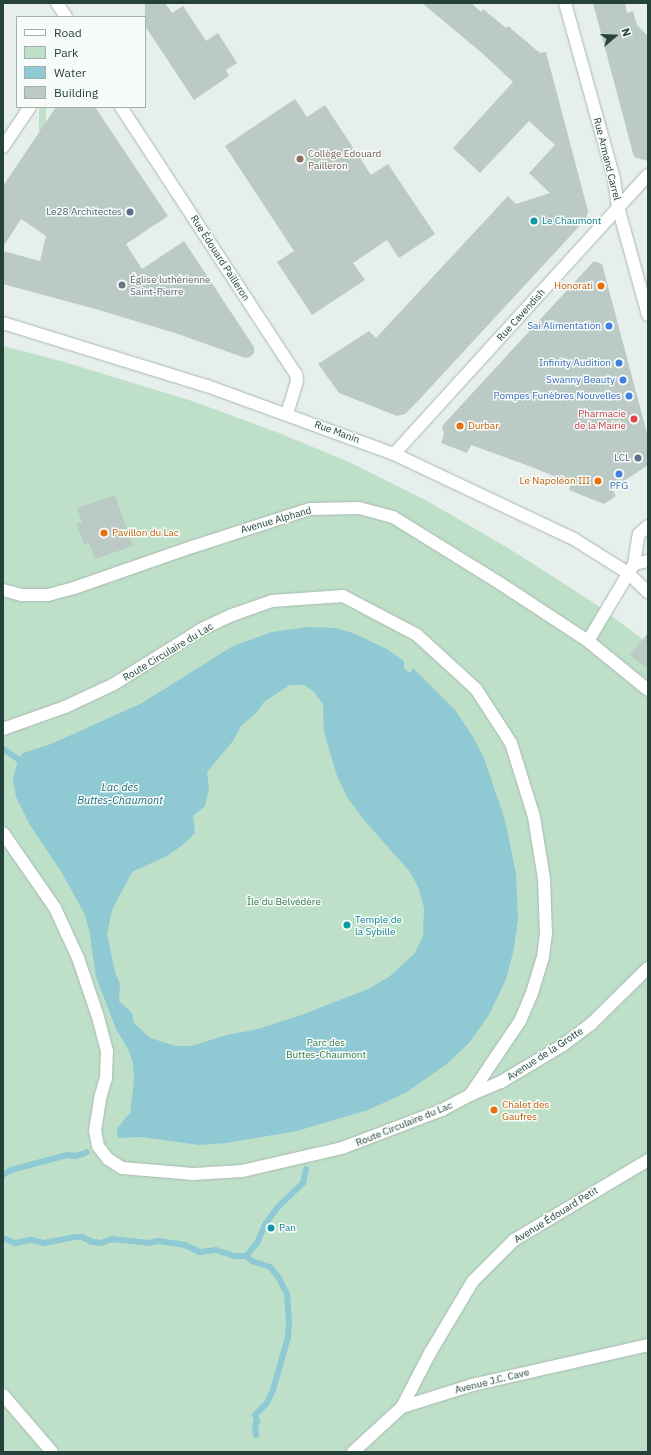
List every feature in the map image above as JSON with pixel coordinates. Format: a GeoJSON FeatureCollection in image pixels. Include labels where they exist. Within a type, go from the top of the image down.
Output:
{"type":"FeatureCollection","features":[{"type":"Feature","properties":{"kind":"street"},"geometry":{"type":"LineString","coordinates":[[57,3],[65,16]]}},
{"type":"Feature","properties":{"kind":"street","name":"Rue Armand Carrel"},"geometry":{"type":"LineString","coordinates":[[565,3],[614,179],[618,207],[648,315]]}},
{"type":"Feature","properties":{"kind":"street"},"geometry":{"type":"LineString","coordinates":[[3,147],[29,108]]}},
{"type":"Feature","properties":{"kind":"street","name":"Rue Édouard Pailleron"},"geometry":{"type":"LineString","coordinates":[[122,108],[296,374],[297,381],[287,413]]}},
{"type":"Feature","properties":{"kind":"street","name":"Rue Cavendish"},"geometry":{"type":"LineString","coordinates":[[394,454],[648,175]]}},
{"type":"Feature","properties":{"kind":"street","name":"Rue Manin"},"geometry":{"type":"LineString","coordinates":[[3,323],[152,368],[287,413],[394,454],[574,539],[631,568],[648,592]]}},
{"type":"Feature","properties":{"kind":"street","name":"Avenue Alphand"},"geometry":{"type":"LineString","coordinates":[[3,590],[22,595],[48,595],[74,588],[192,546],[310,509],[353,507],[393,517],[588,641],[648,690]]}},
{"type":"Feature","properties":{"kind":"street"},"geometry":{"type":"LineString","coordinates":[[588,641],[631,568],[639,534],[648,526]]}},
{"type":"Feature","properties":{"kind":"street"},"geometry":{"type":"LineString","coordinates":[[631,568],[648,560]]}},
{"type":"Feature","properties":{"kind":"street","name":"Route Circulaire du Lac"},"geometry":{"type":"LineString","coordinates":[[3,729],[65,707],[114,684],[202,629],[232,615],[272,601],[343,596],[417,635],[476,689],[511,743],[534,817],[544,879],[546,933],[543,957],[532,993],[520,1021],[470,1096],[442,1110],[342,1148],[242,1171],[193,1174],[122,1168],[108,1159],[98,1146],[95,1131],[101,1095],[106,1078],[107,1051],[97,1014],[78,958],[55,908],[3,833]]}},
{"type":"Feature","properties":{"kind":"street","name":"Avenue de la Grotte"},"geometry":{"type":"LineString","coordinates":[[470,1096],[501,1082],[563,1044],[592,1023],[648,968]]}},
{"type":"Feature","properties":{"kind":"street","name":"Avenue Édouard Petit"},"geometry":{"type":"LineString","coordinates":[[402,1407],[430,1353],[472,1281],[514,1240],[648,1160]]}},
{"type":"Feature","properties":{"kind":"street","name":"Avenue J.C. Cave"},"geometry":{"type":"LineString","coordinates":[[353,1452],[402,1407],[472,1385],[648,1344]]}},
{"type":"Feature","properties":{"kind":"street"},"geometry":{"type":"LineString","coordinates":[[3,1395],[52,1452]]}},
{"type":"Feature","properties":{"kind":"green space"},"geometry":{"type":"Polygon","coordinates":[[[39,108],[46,108],[46,147],[39,147],[39,108]]]}},
{"type":"Feature","properties":{"kind":"green space","name":"Parc des Buttes-Chaumont"},"geometry":{"type":"Polygon","coordinates":[[[3,346],[61,361],[192,401],[279,433],[349,462],[429,502],[508,548],[591,601],[648,643],[648,1452],[3,1452],[3,346]]]}},
{"type":"Feature","properties":{"kind":"water","name":"Lac des Buttes-Chaumont"},"geometry":{"type":"Polygon","coordinates":[[[308,627],[336,628],[353,633],[387,649],[404,661],[404,668],[410,673],[413,668],[456,711],[473,737],[484,758],[505,820],[516,874],[518,920],[513,953],[506,979],[489,1015],[469,1043],[448,1063],[407,1092],[368,1110],[297,1131],[226,1143],[199,1145],[142,1137],[118,1138],[117,1129],[130,1114],[134,1080],[133,1063],[128,1049],[116,1029],[96,977],[89,929],[84,913],[62,873],[30,825],[16,797],[13,780],[18,759],[23,753],[51,744],[142,703],[233,646],[272,632],[308,627]],[[290,685],[264,702],[256,713],[241,726],[233,741],[207,772],[209,788],[205,806],[193,816],[195,833],[184,844],[167,856],[132,872],[112,910],[107,934],[115,972],[120,984],[119,1001],[132,1013],[134,1023],[150,1038],[176,1046],[192,1046],[226,1035],[258,1029],[304,1014],[368,989],[389,977],[415,953],[423,936],[424,908],[419,889],[410,872],[364,820],[347,797],[337,776],[324,732],[323,704],[313,691],[304,685],[290,685]]]}},
{"type":"Feature","properties":{"kind":"building"},"geometry":{"type":"Polygon","coordinates":[[[145,3],[165,3],[172,13],[183,6],[206,41],[218,33],[237,63],[226,70],[229,76],[194,100],[146,28],[145,3]]]}},
{"type":"Feature","properties":{"kind":"building"},"geometry":{"type":"Polygon","coordinates":[[[422,3],[471,3],[481,12],[483,9],[506,28],[508,26],[540,53],[546,52],[588,211],[586,219],[418,401],[405,414],[397,416],[339,393],[318,364],[369,331],[376,338],[508,196],[516,204],[550,193],[529,173],[555,145],[529,121],[480,173],[453,148],[513,82],[482,53],[422,3]]]}},
{"type":"Feature","properties":{"kind":"building"},"geometry":{"type":"Polygon","coordinates":[[[593,3],[625,3],[627,13],[633,11],[637,25],[648,36],[648,161],[634,157],[593,3]]]}},
{"type":"Feature","properties":{"kind":"building"},"geometry":{"type":"Polygon","coordinates":[[[295,99],[307,117],[325,105],[371,175],[388,164],[435,234],[399,258],[387,240],[353,263],[365,280],[312,315],[277,262],[294,251],[225,146],[295,99]]]}},
{"type":"Feature","properties":{"kind":"building"},"geometry":{"type":"Polygon","coordinates":[[[55,108],[96,108],[168,216],[126,244],[142,269],[184,241],[254,347],[254,353],[250,357],[245,358],[178,334],[99,310],[3,284],[3,251],[40,261],[46,236],[21,219],[3,247],[3,186],[55,108]]]}},
{"type":"Feature","properties":{"kind":"building"},"geometry":{"type":"Polygon","coordinates":[[[594,261],[602,264],[648,437],[648,465],[612,489],[616,496],[604,504],[569,490],[571,483],[529,466],[471,445],[467,453],[441,443],[444,434],[442,426],[594,261]]]}},
{"type":"Feature","properties":{"kind":"building","name":"Pavillon du Lac"},"geometry":{"type":"Polygon","coordinates":[[[115,495],[133,546],[95,559],[89,543],[84,544],[76,524],[82,522],[77,508],[115,495]]]}},
{"type":"Feature","properties":{"kind":"building"},"geometry":{"type":"Polygon","coordinates":[[[648,633],[648,669],[630,655],[648,633]]]}},
{"type":"Feature","properties":{"kind":"waterway"},"geometry":{"type":"LineString","coordinates":[[3,749],[18,759]]}},
{"type":"Feature","properties":{"kind":"waterway"},"geometry":{"type":"LineString","coordinates":[[3,1175],[11,1170],[67,1155],[75,1156],[87,1152]]}},
{"type":"Feature","properties":{"kind":"waterway"},"geometry":{"type":"LineString","coordinates":[[256,1435],[255,1427],[257,1421],[255,1415],[267,1403],[273,1390],[288,1337],[289,1322],[287,1294],[279,1278],[270,1267],[252,1261],[246,1256],[257,1243],[266,1223],[278,1207],[303,1183],[306,1169]]}},
{"type":"Feature","properties":{"kind":"waterway"},"geometry":{"type":"LineString","coordinates":[[3,1238],[15,1243],[31,1240],[44,1243],[74,1237],[82,1237],[92,1242],[101,1243],[112,1239],[149,1243],[158,1241],[185,1245],[200,1252],[216,1250],[234,1256],[246,1256]]}},
{"type":"Feature","properties":{"kind":"place","name":"Collège Edouard Pailleron"},"geometry":{"type":"Point","coordinates":[300,159]}},
{"type":"Feature","properties":{"kind":"place","name":"Le28 Architectes"},"geometry":{"type":"Point","coordinates":[130,212]}},
{"type":"Feature","properties":{"kind":"place","name":"Le Chaumont"},"geometry":{"type":"Point","coordinates":[534,221]}},
{"type":"Feature","properties":{"kind":"place","name":"Église luthérienne Saint-Pierre"},"geometry":{"type":"Point","coordinates":[122,285]}},
{"type":"Feature","properties":{"kind":"place","name":"Honorati"},"geometry":{"type":"Point","coordinates":[601,286]}},
{"type":"Feature","properties":{"kind":"place","name":"Sai Alimentation"},"geometry":{"type":"Point","coordinates":[609,326]}},
{"type":"Feature","properties":{"kind":"place","name":"Infinity Audition"},"geometry":{"type":"Point","coordinates":[619,363]}},
{"type":"Feature","properties":{"kind":"place","name":"Swanny Beauty"},"geometry":{"type":"Point","coordinates":[623,380]}},
{"type":"Feature","properties":{"kind":"place","name":"Pompes Funèbres Nouvelles"},"geometry":{"type":"Point","coordinates":[629,396]}},
{"type":"Feature","properties":{"kind":"place","name":"Pharmacie de la Mairie"},"geometry":{"type":"Point","coordinates":[634,419]}},
{"type":"Feature","properties":{"kind":"place","name":"Durbar"},"geometry":{"type":"Point","coordinates":[460,426]}},
{"type":"Feature","properties":{"kind":"place","name":"LCL"},"geometry":{"type":"Point","coordinates":[638,458]}},
{"type":"Feature","properties":{"kind":"place","name":"PFG"},"geometry":{"type":"Point","coordinates":[619,474]}},
{"type":"Feature","properties":{"kind":"place","name":"Le Napoléon III"},"geometry":{"type":"Point","coordinates":[598,481]}},
{"type":"Feature","properties":{"kind":"place","name":"Pavillon du Lac"},"geometry":{"type":"Point","coordinates":[104,533]}},
{"type":"Feature","properties":{"kind":"place","name":"Temple de la Sybille"},"geometry":{"type":"Point","coordinates":[347,925]}},
{"type":"Feature","properties":{"kind":"place","name":"Chalet des Gaufres"},"geometry":{"type":"Point","coordinates":[494,1110]}},
{"type":"Feature","properties":{"kind":"place","name":"Pan"},"geometry":{"type":"Point","coordinates":[271,1228]}},
{"type":"Feature","properties":{"kind":"park label","name":"Île du Belvédère"},"geometry":{"type":"Point","coordinates":[284,902]}}]}
